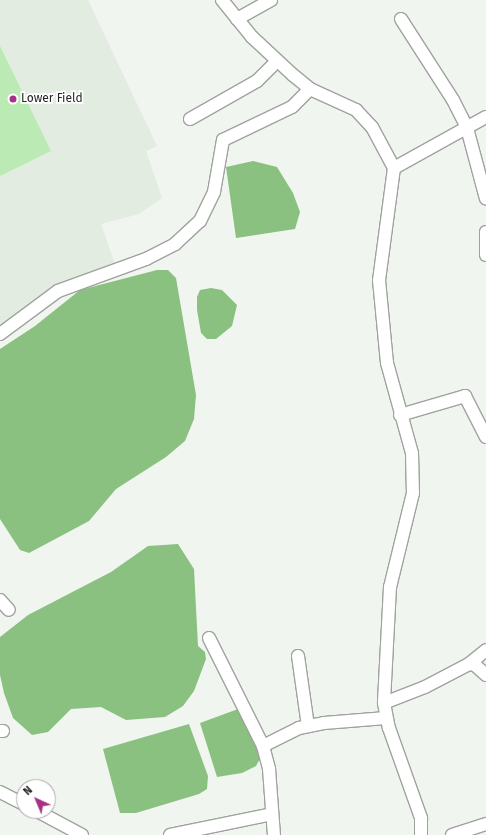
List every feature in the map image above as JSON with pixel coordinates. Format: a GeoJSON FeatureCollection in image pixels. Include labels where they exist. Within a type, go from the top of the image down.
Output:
{"type":"FeatureCollection","features":[{"type":"Feature","properties":{"kind":"street"},"geometry":{"type":"LineString","coordinates":[[222,0],[277,61],[310,89],[356,110],[372,127],[394,168],[379,280],[387,363],[400,415],[412,453],[413,494],[390,587],[384,703],[386,718],[417,804],[421,835]]}},
{"type":"Feature","properties":{"kind":"street"},"geometry":{"type":"LineString","coordinates":[[237,18],[271,0]]}},
{"type":"Feature","properties":{"kind":"street"},"geometry":{"type":"LineString","coordinates":[[402,20],[445,86],[467,128],[486,199]]}},
{"type":"Feature","properties":{"kind":"street"},"geometry":{"type":"LineString","coordinates":[[190,119],[257,81],[277,61]]}},
{"type":"Feature","properties":{"kind":"street"},"geometry":{"type":"LineString","coordinates":[[0,334],[58,291],[146,259],[175,244],[200,221],[214,192],[223,140],[292,107],[310,89]]}},
{"type":"Feature","properties":{"kind":"street"},"geometry":{"type":"LineString","coordinates":[[394,168],[486,117]]}},
{"type":"Feature","properties":{"kind":"street"},"geometry":{"type":"LineString","coordinates":[[486,232],[486,256]]}},
{"type":"Feature","properties":{"kind":"street"},"geometry":{"type":"LineString","coordinates":[[400,415],[465,396],[486,437]]}},
{"type":"Feature","properties":{"kind":"street"},"geometry":{"type":"LineString","coordinates":[[0,600],[9,610]]}},
{"type":"Feature","properties":{"kind":"street"},"geometry":{"type":"LineString","coordinates":[[209,638],[263,746],[269,769],[274,835]]}},
{"type":"Feature","properties":{"kind":"street"},"geometry":{"type":"LineString","coordinates":[[384,703],[425,687],[469,664],[486,650]]}},
{"type":"Feature","properties":{"kind":"street"},"geometry":{"type":"LineString","coordinates":[[298,656],[308,726]]}},
{"type":"Feature","properties":{"kind":"street"},"geometry":{"type":"LineString","coordinates":[[469,664],[475,665],[486,675]]}},
{"type":"Feature","properties":{"kind":"street"},"geometry":{"type":"LineString","coordinates":[[263,746],[289,732],[308,726],[386,718]]}},
{"type":"Feature","properties":{"kind":"street"},"geometry":{"type":"LineString","coordinates":[[0,792],[16,800]]}},
{"type":"Feature","properties":{"kind":"street"},"geometry":{"type":"LineString","coordinates":[[170,835],[272,814]]}},
{"type":"Feature","properties":{"kind":"street"},"geometry":{"type":"LineString","coordinates":[[52,819],[82,835]]}},
{"type":"Feature","properties":{"kind":"street"},"geometry":{"type":"LineString","coordinates":[[452,835],[486,824]]}},
{"type":"Feature","properties":{"kind":"shaded area"},"geometry":{"type":"Polygon","coordinates":[[[0,0],[88,0],[157,146],[146,151],[162,198],[139,214],[101,224],[115,264],[94,273],[0,332],[0,0]]]}},
{"type":"Feature","properties":{"kind":"shaded area","name":"Lower Field"},"geometry":{"type":"Polygon","coordinates":[[[0,46],[51,151],[0,176],[0,46]]]}},
{"type":"Feature","properties":{"kind":"shaded area"},"geometry":{"type":"Polygon","coordinates":[[[253,161],[277,167],[293,193],[300,212],[295,229],[236,238],[226,167],[253,161]]]}},
{"type":"Feature","properties":{"kind":"shaded area"},"geometry":{"type":"Polygon","coordinates":[[[157,270],[168,270],[176,278],[196,395],[194,419],[185,441],[166,457],[116,489],[89,521],[29,553],[20,550],[0,519],[0,349],[35,326],[80,290],[157,270]]]}},
{"type":"Feature","properties":{"kind":"shaded area"},"geometry":{"type":"Polygon","coordinates":[[[211,288],[222,290],[237,305],[232,326],[216,339],[207,339],[201,333],[197,310],[197,297],[200,290],[211,288]]]}},
{"type":"Feature","properties":{"kind":"shaded area"},"geometry":{"type":"Polygon","coordinates":[[[178,544],[194,569],[198,646],[205,652],[206,659],[194,691],[183,706],[165,717],[126,720],[101,707],[71,709],[48,732],[32,735],[13,718],[4,693],[0,675],[0,637],[28,615],[111,572],[148,546],[178,544]]]}},
{"type":"Feature","properties":{"kind":"shaded area"},"geometry":{"type":"Polygon","coordinates":[[[238,709],[262,755],[256,766],[242,773],[217,777],[200,723],[238,709]]]}},
{"type":"Feature","properties":{"kind":"shaded area"},"geometry":{"type":"Polygon","coordinates":[[[189,724],[208,776],[207,789],[199,794],[136,813],[120,813],[103,749],[189,724]]]}},
{"type":"Feature","properties":{"kind":"place","name":"Lower Field"},"geometry":{"type":"Point","coordinates":[13,99]}}]}
